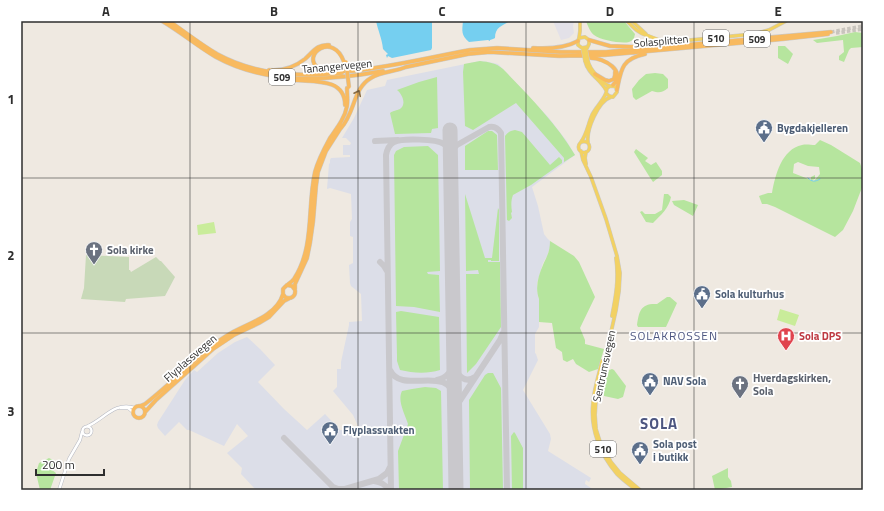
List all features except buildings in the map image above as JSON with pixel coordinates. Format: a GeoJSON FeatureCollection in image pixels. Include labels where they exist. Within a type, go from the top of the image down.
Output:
{"type":"FeatureCollection","features":[{"type":"Feature","properties":{"kind":"highway","name":"Tanangervegen"},"geometry":{"type":"LineString","coordinates":[[162,21],[205,51],[241,68],[267,75],[298,78],[326,78],[369,73],[406,66]]}},
{"type":"Feature","properties":{"kind":"highway","name":"Tanangervegen"},"geometry":{"type":"LineString","coordinates":[[169,21],[207,48],[228,60],[246,67],[272,73],[304,75],[338,74],[370,69]]}},
{"type":"Feature","properties":{"kind":"highway","name":"Solasplitten"},"geometry":{"type":"LineString","coordinates":[[831,33],[798,38],[661,50],[586,51],[657,47],[831,33]]}},
{"type":"Feature","properties":{"kind":"highway","name":"509"},"geometry":{"type":"LineString","coordinates":[[345,62],[340,54],[330,47],[321,48],[315,52],[314,63],[316,65],[327,71],[341,71],[370,69],[488,48],[556,48],[571,44],[578,40]]}},
{"type":"Feature","properties":{"kind":"highway","name":"509"},"geometry":{"type":"LineString","coordinates":[[589,40],[616,46],[657,47]]}},
{"type":"Feature","properties":{"kind":"highway","name":"509"},"geometry":{"type":"LineString","coordinates":[[246,67],[272,70],[286,69],[302,61],[321,45],[326,44],[335,46],[344,57],[348,87],[349,105],[341,128]]}},
{"type":"Feature","properties":{"kind":"highway","name":"509"},"geometry":{"type":"LineString","coordinates":[[506,48],[560,52],[586,51]]}},
{"type":"Feature","properties":{"kind":"highway","name":"509"},"geometry":{"type":"LineString","coordinates":[[617,90],[620,74],[628,60],[637,55],[653,53],[661,50]]}},
{"type":"Feature","properties":{"kind":"highway","name":"509"},"geometry":{"type":"LineString","coordinates":[[570,56],[586,51]]}},
{"type":"Feature","properties":{"kind":"highway","name":"509"},"geometry":{"type":"LineString","coordinates":[[341,128],[350,115],[357,95],[365,82],[378,74],[400,69],[406,66],[468,54],[490,52],[598,58],[609,64],[614,69]]}},
{"type":"Feature","properties":{"kind":"highway"},"geometry":{"type":"LineString","coordinates":[[595,74],[605,80],[611,81],[615,77],[614,69]]}},
{"type":"Feature","properties":{"kind":"highway"},"geometry":{"type":"LineString","coordinates":[[611,85],[617,79],[617,74],[614,69]]}},
{"type":"Feature","properties":{"kind":"highway","name":"509"},"geometry":{"type":"LineString","coordinates":[[267,75],[280,79],[322,82],[335,86],[341,91],[344,98],[345,106],[342,120]]}},
{"type":"Feature","properties":{"kind":"highway","name":"509"},"geometry":{"type":"LineString","coordinates":[[342,120],[347,105],[348,87]]}},
{"type":"Feature","properties":{"kind":"highway","name":"Flyplassvegen"},"geometry":{"type":"LineString","coordinates":[[140,406],[148,403],[203,352],[233,332],[258,320],[267,314],[280,301],[283,289],[296,276],[306,250],[310,229],[313,186],[317,166],[324,150],[342,120]]}},
{"type":"Feature","properties":{"kind":"highway","name":"Flyplassvegen"},"geometry":{"type":"LineString","coordinates":[[146,411],[160,396],[213,349],[234,335],[264,320],[284,301],[292,298],[295,294],[295,284],[306,258],[310,243],[318,172],[326,151],[341,128]]}},
{"type":"Feature","properties":{"kind":"highway"},"geometry":{"type":"LineString","coordinates":[[287,285],[292,286],[295,290]]}},
{"type":"Feature","properties":{"kind":"highway"},"geometry":{"type":"LineString","coordinates":[[282,294],[285,297],[290,298]]}},
{"type":"Feature","properties":{"kind":"highway","name":"509"},"geometry":{"type":"LineString","coordinates":[[135,408],[140,406]]}},
{"type":"Feature","properties":{"kind":"highway"},"geometry":{"type":"LineString","coordinates":[[135,408],[133,412],[135,417],[140,419],[144,416],[146,411],[140,406]]}},
{"type":"Feature","properties":{"kind":"main road"},"geometry":{"type":"LineString","coordinates":[[580,21],[578,46],[586,51]]}},
{"type":"Feature","properties":{"kind":"main road","name":"510"},"geometry":{"type":"LineString","coordinates":[[627,21],[642,34],[670,42],[740,36],[762,32],[785,21]]}},
{"type":"Feature","properties":{"kind":"main road","name":"510"},"geometry":{"type":"LineString","coordinates":[[632,21],[646,35]]}},
{"type":"Feature","properties":{"kind":"main road"},"geometry":{"type":"LineString","coordinates":[[580,26],[585,37],[589,40],[586,51],[587,66],[590,72],[602,84],[607,95],[612,97]]}},
{"type":"Feature","properties":{"kind":"main road"},"geometry":{"type":"LineString","coordinates":[[578,40],[581,37],[585,37]]}},
{"type":"Feature","properties":{"kind":"main road"},"geometry":{"type":"LineString","coordinates":[[586,61],[590,68],[603,82],[616,87],[617,90]]}},
{"type":"Feature","properties":{"kind":"main road","name":"510"},"geometry":{"type":"LineString","coordinates":[[581,151],[579,146],[584,138],[592,115],[611,85]]}},
{"type":"Feature","properties":{"kind":"main road","name":"510"},"geometry":{"type":"LineString","coordinates":[[586,152],[590,149],[588,135],[595,116],[605,101],[616,94],[617,90]]}},
{"type":"Feature","properties":{"kind":"main road"},"geometry":{"type":"LineString","coordinates":[[581,142],[585,141],[588,143]]}},
{"type":"Feature","properties":{"kind":"main road"},"geometry":{"type":"LineString","coordinates":[[581,151],[586,152]]}},
{"type":"Feature","properties":{"kind":"main road","name":"Sentrumsvegen"},"geometry":{"type":"LineString","coordinates":[[581,151],[583,160],[591,176],[604,212],[619,264],[620,280],[616,310],[596,399],[596,422],[601,445],[611,462],[620,473],[640,490]]}},
{"type":"Feature","properties":{"kind":"main road","name":"Sentrumsvegen"},"geometry":{"type":"LineString","coordinates":[[586,152],[586,166]]}},
{"type":"Feature","properties":{"kind":"main road","name":"Sentrumsvegen"},"geometry":{"type":"LineString","coordinates":[[615,252],[617,273],[615,301],[592,405],[593,423],[599,445],[609,464],[618,475],[636,490]]}},
{"type":"Feature","properties":{"kind":"main road"},"geometry":{"type":"LineString","coordinates":[[59,490],[69,459],[80,440],[83,428],[118,408],[124,406],[135,408]]}},
{"type":"Feature","properties":{"kind":"main road"},"geometry":{"type":"LineString","coordinates":[[118,408],[128,408],[133,412]]}},
{"type":"Feature","properties":{"kind":"main road"},"geometry":{"type":"LineString","coordinates":[[80,440],[90,434],[94,423]]}},
{"type":"Feature","properties":{"kind":"main road"},"geometry":{"type":"LineString","coordinates":[[88,426],[91,430]]}},
{"type":"Feature","properties":{"kind":"main road"},"geometry":{"type":"LineString","coordinates":[[82,432],[87,436]]}},
{"type":"Feature","properties":{"kind":"shaded area"},"geometry":{"type":"Polygon","coordinates":[[[553,21],[574,21],[574,33],[569,38],[561,40],[553,21]]]}},
{"type":"Feature","properties":{"kind":"shaded area"},"geometry":{"type":"Polygon","coordinates":[[[480,61],[498,64],[549,118],[566,140],[575,155],[532,187],[544,234],[550,241],[550,247],[537,283],[539,299],[539,327],[535,334],[535,353],[538,360],[523,390],[550,434],[551,439],[548,451],[591,478],[589,482],[586,480],[585,484],[594,490],[256,490],[241,474],[242,468],[227,453],[248,436],[237,424],[224,446],[187,430],[179,422],[165,436],[158,428],[158,422],[185,380],[194,370],[197,372],[218,353],[235,342],[247,337],[275,365],[258,382],[307,430],[325,414],[340,430],[354,431],[358,426],[353,415],[333,391],[337,387],[337,369],[341,369],[349,322],[362,321],[361,294],[351,286],[350,283],[349,265],[353,263],[353,237],[350,236],[350,222],[352,219],[351,194],[330,188],[327,189],[330,160],[331,158],[350,157],[350,155],[343,155],[343,145],[350,145],[351,143],[346,138],[342,138],[354,118],[367,90],[385,86],[387,80],[480,61]]]}},
{"type":"Feature","properties":{"kind":"green space"},"geometry":{"type":"Polygon","coordinates":[[[586,21],[624,21],[635,34],[634,38],[630,42],[621,42],[597,37],[589,29],[586,21]]]}},
{"type":"Feature","properties":{"kind":"green space"},"geometry":{"type":"Polygon","coordinates":[[[855,32],[863,33],[863,47],[851,48],[844,62],[839,60],[839,56],[844,52],[843,40],[817,43],[813,40],[837,36],[855,32]]]}},
{"type":"Feature","properties":{"kind":"green space"},"geometry":{"type":"Polygon","coordinates":[[[778,46],[785,46],[793,54],[788,64],[778,58],[778,46]]]}},
{"type":"Feature","properties":{"kind":"green space"},"geometry":{"type":"Polygon","coordinates":[[[480,61],[498,65],[503,69],[551,121],[568,143],[575,155],[564,162],[564,158],[516,103],[473,130],[465,126],[464,64],[480,61]]]}},
{"type":"Feature","properties":{"kind":"green space"},"geometry":{"type":"Polygon","coordinates":[[[646,74],[663,74],[668,79],[668,88],[660,92],[652,91],[636,100],[633,97],[632,89],[646,74]]]}},
{"type":"Feature","properties":{"kind":"green space"},"geometry":{"type":"Polygon","coordinates":[[[437,77],[438,128],[432,129],[431,133],[395,134],[390,113],[400,109],[403,104],[402,96],[397,90],[437,77]]]}},
{"type":"Feature","properties":{"kind":"green space"},"geometry":{"type":"Polygon","coordinates":[[[515,130],[522,132],[550,165],[559,157],[562,160],[562,163],[531,185],[513,195],[511,203],[512,218],[509,221],[507,220],[505,136],[509,132],[515,130]]]}},
{"type":"Feature","properties":{"kind":"green space"},"geometry":{"type":"Polygon","coordinates":[[[488,131],[492,131],[497,135],[498,170],[465,170],[465,146],[488,131]]]}},
{"type":"Feature","properties":{"kind":"green space"},"geometry":{"type":"Polygon","coordinates":[[[820,140],[831,145],[860,163],[863,172],[863,185],[853,211],[843,230],[835,237],[775,207],[762,204],[759,196],[772,193],[775,178],[781,164],[789,152],[795,147],[802,145],[815,145],[820,140]],[[798,162],[794,164],[793,173],[811,180],[811,177],[815,175],[815,179],[812,180],[814,181],[820,174],[819,167],[808,166],[798,162]]]}},
{"type":"Feature","properties":{"kind":"green space"},"geometry":{"type":"Polygon","coordinates":[[[428,146],[438,155],[440,271],[427,272],[428,274],[439,275],[440,312],[414,307],[396,306],[394,155],[396,151],[404,147],[428,146]]]}},
{"type":"Feature","properties":{"kind":"green space"},"geometry":{"type":"Polygon","coordinates":[[[636,149],[648,158],[645,161],[651,165],[656,162],[662,171],[662,175],[653,182],[634,152],[636,149]]]}},
{"type":"Feature","properties":{"kind":"green space"},"geometry":{"type":"Polygon","coordinates":[[[465,194],[485,258],[492,258],[498,208],[499,210],[499,261],[488,260],[488,262],[500,262],[501,327],[476,364],[467,373],[466,274],[479,274],[478,270],[466,271],[465,194]]]}},
{"type":"Feature","properties":{"kind":"green space"},"geometry":{"type":"Polygon","coordinates":[[[664,194],[668,194],[671,197],[667,208],[653,223],[646,222],[640,212],[642,211],[645,214],[655,214],[662,210],[664,194]]]}},
{"type":"Feature","properties":{"kind":"green space"},"geometry":{"type":"Polygon","coordinates":[[[684,200],[698,205],[693,216],[674,205],[672,201],[684,200]]]}},
{"type":"Feature","properties":{"kind":"green space"},"geometry":{"type":"Polygon","coordinates":[[[214,222],[216,233],[198,235],[197,225],[214,222]]]}},
{"type":"Feature","properties":{"kind":"green space"},"geometry":{"type":"Polygon","coordinates":[[[550,241],[574,256],[579,262],[595,297],[580,328],[585,344],[604,349],[598,369],[589,372],[576,364],[573,359],[567,362],[563,360],[562,352],[556,348],[552,323],[539,322],[539,299],[537,291],[538,278],[550,247],[550,241]]]}},
{"type":"Feature","properties":{"kind":"green space"},"geometry":{"type":"Polygon","coordinates":[[[86,255],[129,257],[129,270],[131,272],[156,257],[175,277],[165,296],[126,299],[125,302],[81,299],[84,288],[86,255]]]}},
{"type":"Feature","properties":{"kind":"green space"},"geometry":{"type":"Polygon","coordinates":[[[667,297],[670,297],[677,303],[666,327],[638,327],[638,320],[642,309],[647,305],[657,304],[667,297]]]}},
{"type":"Feature","properties":{"kind":"green space"},"geometry":{"type":"Polygon","coordinates":[[[780,309],[799,315],[795,326],[777,320],[780,309]]]}},
{"type":"Feature","properties":{"kind":"green space"},"geometry":{"type":"Polygon","coordinates":[[[401,311],[439,317],[440,370],[420,373],[400,370],[397,361],[396,312],[401,311]]]}},
{"type":"Feature","properties":{"kind":"green space"},"geometry":{"type":"Polygon","coordinates":[[[612,369],[626,386],[623,397],[618,399],[604,396],[602,392],[607,371],[612,369]]]}},
{"type":"Feature","properties":{"kind":"green space"},"geometry":{"type":"Polygon","coordinates":[[[488,373],[493,373],[501,388],[503,490],[470,490],[469,400],[485,375],[488,373]]]}},
{"type":"Feature","properties":{"kind":"green space"},"geometry":{"type":"Polygon","coordinates":[[[425,387],[436,388],[441,391],[443,490],[399,490],[398,451],[408,424],[400,399],[402,391],[425,387]]]}},
{"type":"Feature","properties":{"kind":"green space"},"geometry":{"type":"Polygon","coordinates":[[[514,432],[523,448],[523,490],[512,490],[511,436],[514,432]]]}},
{"type":"Feature","properties":{"kind":"green space"},"geometry":{"type":"Polygon","coordinates":[[[49,458],[53,460],[52,470],[56,473],[50,490],[40,490],[36,473],[39,463],[49,458]]]}},
{"type":"Feature","properties":{"kind":"green space"},"geometry":{"type":"Polygon","coordinates":[[[728,468],[728,477],[731,481],[732,487],[715,490],[712,476],[728,468]]]}},
{"type":"Feature","properties":{"kind":"water"},"geometry":{"type":"Polygon","coordinates":[[[376,21],[432,21],[431,50],[392,58],[388,56],[387,58],[386,55],[388,54],[383,49],[376,21]]]}},
{"type":"Feature","properties":{"kind":"water"},"geometry":{"type":"Polygon","coordinates":[[[463,21],[510,21],[496,31],[495,38],[490,41],[469,42],[463,33],[463,21]]]}},
{"type":"Feature","properties":{"kind":"waterway"},"geometry":{"type":"LineString","coordinates":[[808,178],[814,181],[820,179]]}},
{"type":"Feature","properties":{"kind":"taxiway"},"geometry":{"type":"LineString","coordinates":[[450,155],[457,145],[489,127],[496,128],[501,133],[507,490]]}},
{"type":"Feature","properties":{"kind":"taxiway"},"geometry":{"type":"LineString","coordinates":[[375,141],[398,140]]}},
{"type":"Feature","properties":{"kind":"taxiway"},"geometry":{"type":"LineString","coordinates":[[391,490],[386,155],[388,147],[394,142],[411,140],[440,142],[446,146],[450,155]]}},
{"type":"Feature","properties":{"kind":"taxiway"},"geometry":{"type":"LineString","coordinates":[[380,262],[387,271]]}},
{"type":"Feature","properties":{"kind":"taxiway"},"geometry":{"type":"LineString","coordinates":[[455,408],[500,340],[503,333]]}},
{"type":"Feature","properties":{"kind":"taxiway"},"geometry":{"type":"LineString","coordinates":[[437,380],[444,378],[448,374],[454,361]]}},
{"type":"Feature","properties":{"kind":"taxiway"},"geometry":{"type":"LineString","coordinates":[[454,368],[460,376],[465,379],[468,380],[475,377]]}},
{"type":"Feature","properties":{"kind":"taxiway"},"geometry":{"type":"LineString","coordinates":[[390,370],[396,377],[405,380],[435,381],[444,383],[451,389],[455,400]]}},
{"type":"Feature","properties":{"kind":"taxiway"},"geometry":{"type":"LineString","coordinates":[[284,438],[336,490]]}},
{"type":"Feature","properties":{"kind":"taxiway"},"geometry":{"type":"LineString","coordinates":[[333,487],[345,489],[379,479],[387,473],[390,467]]}},
{"type":"Feature","properties":{"kind":"taxiway"},"geometry":{"type":"LineString","coordinates":[[374,481],[383,484],[389,490]]}},
{"type":"Feature","properties":{"kind":"runway"},"geometry":{"type":"LineString","coordinates":[[450,130],[456,490]]}},
{"type":"Feature","properties":{"kind":"tunnel"},"geometry":{"type":"LineString","coordinates":[[831,32],[863,26]]}},
{"type":"Feature","properties":{"kind":"tunnel"},"geometry":{"type":"LineString","coordinates":[[836,33],[863,29]]}},
{"type":"Feature","properties":{"kind":"place","name":"Bygdakjelleren"},"geometry":{"type":"Point","coordinates":[764,143]}},
{"type":"Feature","properties":{"kind":"place","name":"Sola kirke"},"geometry":{"type":"Point","coordinates":[94,265]}},
{"type":"Feature","properties":{"kind":"place","name":"Sola kulturhus"},"geometry":{"type":"Point","coordinates":[702,309]}},
{"type":"Feature","properties":{"kind":"place","name":"Sola DPS"},"geometry":{"type":"Point","coordinates":[786,351]}},
{"type":"Feature","properties":{"kind":"place","name":"NAV Sola"},"geometry":{"type":"Point","coordinates":[650,396]}},
{"type":"Feature","properties":{"kind":"place","name":"Hverdagskirken, Sola"},"geometry":{"type":"Point","coordinates":[740,399]}},
{"type":"Feature","properties":{"kind":"place","name":"Flyplassvakten"},"geometry":{"type":"Point","coordinates":[330,445]}},
{"type":"Feature","properties":{"kind":"place","name":"Sola post i butikk"},"geometry":{"type":"Point","coordinates":[640,465]}},
{"type":"Feature","properties":{"kind":"district","name":"SOLAKROSSEN"},"geometry":{"type":"Point","coordinates":[674,335]}},
{"type":"Feature","properties":{"kind":"district","name":"SOLA"},"geometry":{"type":"Point","coordinates":[659,423]}}]}
